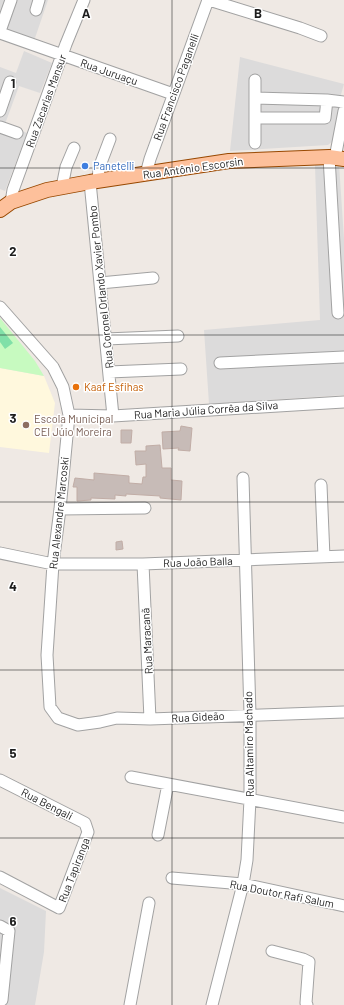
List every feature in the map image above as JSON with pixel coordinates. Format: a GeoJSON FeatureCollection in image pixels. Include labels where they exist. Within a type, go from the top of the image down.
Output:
{"type":"FeatureCollection","features":[{"type":"Feature","properties":{"kind":"main road","name":"Rua Antônio Escorsin"},"geometry":{"type":"LineString","coordinates":[[5,206],[47,190],[94,181],[229,161],[336,158]]}},
{"type":"Feature","properties":{"kind":"street"},"geometry":{"type":"LineString","coordinates":[[0,32],[11,0]]}},
{"type":"Feature","properties":{"kind":"street","name":"Rua Zacarias Mansur"},"geometry":{"type":"LineString","coordinates":[[5,206],[13,190],[84,0]]}},
{"type":"Feature","properties":{"kind":"street"},"geometry":{"type":"LineString","coordinates":[[209,0],[321,36]]}},
{"type":"Feature","properties":{"kind":"street","name":"Rua Francisco Paganelli"},"geometry":{"type":"LineString","coordinates":[[146,174],[173,94],[209,0]]}},
{"type":"Feature","properties":{"kind":"street","name":"Rua Juruaçu"},"geometry":{"type":"LineString","coordinates":[[0,32],[173,94]]}},
{"type":"Feature","properties":{"kind":"street"},"geometry":{"type":"LineString","coordinates":[[255,80],[255,143]]}},
{"type":"Feature","properties":{"kind":"street"},"geometry":{"type":"LineString","coordinates":[[0,111],[10,82]]}},
{"type":"Feature","properties":{"kind":"street"},"geometry":{"type":"LineString","coordinates":[[255,98],[327,100],[344,102]]}},
{"type":"Feature","properties":{"kind":"street"},"geometry":{"type":"LineString","coordinates":[[255,118],[325,118],[327,100]]}},
{"type":"Feature","properties":{"kind":"street"},"geometry":{"type":"LineString","coordinates":[[338,313],[330,164],[336,158],[344,111]]}},
{"type":"Feature","properties":{"kind":"street"},"geometry":{"type":"LineString","coordinates":[[0,127],[17,133]]}},
{"type":"Feature","properties":{"kind":"street","name":"Rua Coronel Orlando Xavier Pombo"},"geometry":{"type":"LineString","coordinates":[[110,139],[94,181],[100,283],[113,416]]}},
{"type":"Feature","properties":{"kind":"street"},"geometry":{"type":"LineString","coordinates":[[62,187],[66,166],[74,148]]}},
{"type":"Feature","properties":{"kind":"street"},"geometry":{"type":"LineString","coordinates":[[100,283],[153,278]]}},
{"type":"Feature","properties":{"kind":"street","name":"Rua Alexandre Marcoski"},"geometry":{"type":"LineString","coordinates":[[0,307],[53,367],[63,387],[68,415],[60,509],[53,564],[47,656],[50,707],[58,718],[78,725]]}},
{"type":"Feature","properties":{"kind":"street"},"geometry":{"type":"LineString","coordinates":[[106,339],[178,336]]}},
{"type":"Feature","properties":{"kind":"street"},"geometry":{"type":"LineString","coordinates":[[220,363],[344,357]]}},
{"type":"Feature","properties":{"kind":"street"},"geometry":{"type":"LineString","coordinates":[[109,372],[181,370]]}},
{"type":"Feature","properties":{"kind":"street","name":"Rua Maria Júlia Corrêa da Silva"},"geometry":{"type":"LineString","coordinates":[[68,415],[113,416],[344,402]]}},
{"type":"Feature","properties":{"kind":"street","name":"Rua Altamiro Machado"},"geometry":{"type":"LineString","coordinates":[[212,1005],[243,884],[247,860],[250,799],[250,714],[243,478]]}},
{"type":"Feature","properties":{"kind":"street"},"geometry":{"type":"LineString","coordinates":[[321,485],[324,557]]}},
{"type":"Feature","properties":{"kind":"street"},"geometry":{"type":"LineString","coordinates":[[60,509],[145,508]]}},
{"type":"Feature","properties":{"kind":"street","name":"Rua João Balla"},"geometry":{"type":"LineString","coordinates":[[0,553],[53,564],[143,564],[344,556]]}},
{"type":"Feature","properties":{"kind":"street","name":"Rua Maracanã"},"geometry":{"type":"LineString","coordinates":[[143,564],[150,719]]}},
{"type":"Feature","properties":{"kind":"street","name":"Rua Gideão"},"geometry":{"type":"LineString","coordinates":[[78,725],[117,718],[150,719],[250,714],[344,712]]}},
{"type":"Feature","properties":{"kind":"street"},"geometry":{"type":"LineString","coordinates":[[131,777],[344,817]]}},
{"type":"Feature","properties":{"kind":"street","name":"Rua Bengali"},"geometry":{"type":"LineString","coordinates":[[0,780],[85,823],[88,832]]}},
{"type":"Feature","properties":{"kind":"street"},"geometry":{"type":"LineString","coordinates":[[158,835],[168,784]]}},
{"type":"Feature","properties":{"kind":"street","name":"Rua Tapiranga"},"geometry":{"type":"LineString","coordinates":[[0,877],[59,908],[88,832]]}},
{"type":"Feature","properties":{"kind":"street","name":"Rua Doutor Rafi Salum"},"geometry":{"type":"LineString","coordinates":[[172,878],[243,884],[344,906]]}},
{"type":"Feature","properties":{"kind":"street"},"geometry":{"type":"LineString","coordinates":[[130,1005],[149,903]]}},
{"type":"Feature","properties":{"kind":"street"},"geometry":{"type":"LineString","coordinates":[[0,926],[10,931],[2,1000]]}},
{"type":"Feature","properties":{"kind":"street"},"geometry":{"type":"LineString","coordinates":[[272,950],[309,962],[307,1005]]}},
{"type":"Feature","properties":{"kind":"shaded area"},"geometry":{"type":"Polygon","coordinates":[[[0,0],[48,0],[34,41],[0,26],[0,0]]]}},
{"type":"Feature","properties":{"kind":"shaded area"},"geometry":{"type":"Polygon","coordinates":[[[24,51],[52,63],[40,93],[19,86],[5,124],[27,133],[5,191],[0,189],[0,67],[16,73],[24,51]]]}},
{"type":"Feature","properties":{"kind":"shaded area"},"geometry":{"type":"Polygon","coordinates":[[[240,57],[344,84],[340,98],[333,141],[328,145],[230,151],[240,57]]]}},
{"type":"Feature","properties":{"kind":"shaded area"},"geometry":{"type":"Polygon","coordinates":[[[339,164],[344,239],[344,395],[209,404],[204,330],[320,320],[315,165],[339,164]]]}},
{"type":"Feature","properties":{"kind":"shaded area","name":"Escola Municipal CEI Júio Moreira"},"geometry":{"type":"Polygon","coordinates":[[[0,368],[44,376],[55,403],[49,453],[0,447],[0,368]]]}},
{"type":"Feature","properties":{"kind":"shaded area"},"geometry":{"type":"Polygon","coordinates":[[[0,888],[46,911],[44,952],[35,1005],[0,1005],[0,888]]]}},
{"type":"Feature","properties":{"kind":"green space"},"geometry":{"type":"Polygon","coordinates":[[[0,318],[35,361],[44,376],[0,368],[0,318]]]}},
{"type":"Feature","properties":{"kind":"green space"},"geometry":{"type":"Polygon","coordinates":[[[0,327],[13,343],[5,349],[0,342],[0,327]]]}},
{"type":"Feature","properties":{"kind":"building"},"geometry":{"type":"Polygon","coordinates":[[[181,426],[192,428],[190,451],[178,450],[179,448],[163,449],[162,432],[180,431],[181,426]]]}},
{"type":"Feature","properties":{"kind":"building"},"geometry":{"type":"Polygon","coordinates":[[[121,430],[132,430],[131,443],[121,443],[121,430]]]}},
{"type":"Feature","properties":{"kind":"building"},"geometry":{"type":"Polygon","coordinates":[[[160,445],[162,468],[171,468],[171,480],[182,481],[181,500],[160,498],[160,496],[126,494],[126,496],[115,495],[115,499],[91,498],[91,500],[77,501],[77,487],[73,487],[75,478],[94,480],[94,473],[129,476],[129,483],[142,484],[143,477],[146,477],[146,464],[136,465],[135,451],[146,451],[146,446],[160,445]]]}},
{"type":"Feature","properties":{"kind":"building"},"geometry":{"type":"Polygon","coordinates":[[[122,541],[123,549],[116,550],[116,542],[122,541]]]}},
{"type":"Feature","properties":{"kind":"place","name":"Panetelli"},"geometry":{"type":"Point","coordinates":[85,166]}},
{"type":"Feature","properties":{"kind":"place","name":"Kaaf Esfihas"},"geometry":{"type":"Point","coordinates":[76,387]}},
{"type":"Feature","properties":{"kind":"place","name":"Escola Municipal CEI Júio Moreira"},"geometry":{"type":"Point","coordinates":[26,425]}}]}
